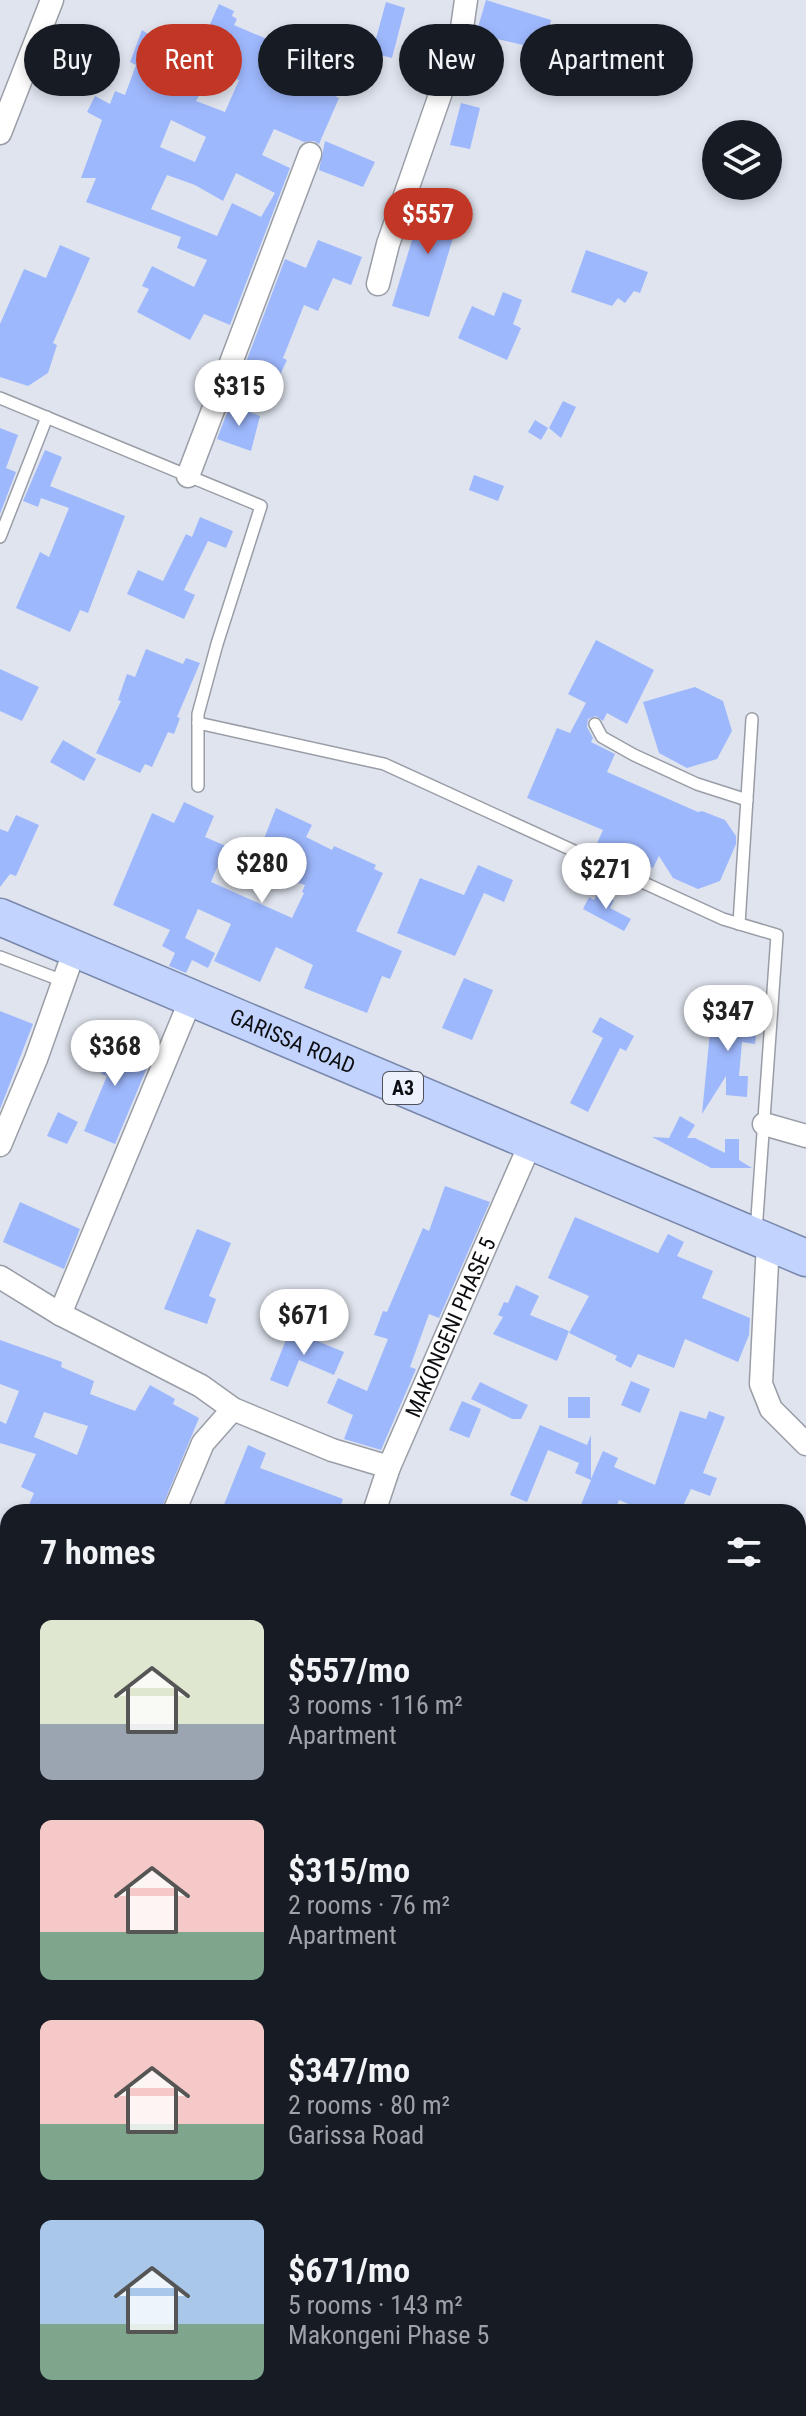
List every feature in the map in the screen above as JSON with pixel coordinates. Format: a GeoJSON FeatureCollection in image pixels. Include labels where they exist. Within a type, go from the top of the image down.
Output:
{"type":"FeatureCollection","features":[{"type":"Feature","properties":{"kind":"highway","name":"GARISSA ROAD"},"geometry":{"type":"LineString","coordinates":[[0,917],[69,965],[191,999],[806,1258]]}},
{"type":"Feature","properties":{"kind":"street"},"geometry":{"type":"LineString","coordinates":[[0,133],[52,0]]}},
{"type":"Feature","properties":{"kind":"street"},"geometry":{"type":"LineString","coordinates":[[378,284],[388,244],[461,35],[466,0]]}},
{"type":"Feature","properties":{"kind":"street"},"geometry":{"type":"LineString","coordinates":[[188,476],[310,154]]}},
{"type":"Feature","properties":{"kind":"street"},"geometry":{"type":"LineString","coordinates":[[0,1145],[36,1059],[69,965]]}},
{"type":"Feature","properties":{"kind":"street"},"geometry":{"type":"LineString","coordinates":[[60,1314],[191,999]]}},
{"type":"Feature","properties":{"kind":"street"},"geometry":{"type":"LineString","coordinates":[[764,1124],[806,1136]]}},
{"type":"Feature","properties":{"kind":"street","name":"MAKONGENI PHASE 5"},"geometry":{"type":"LineString","coordinates":[[377,1504],[389,1467],[531,1142]]}},
{"type":"Feature","properties":{"kind":"street"},"geometry":{"type":"LineString","coordinates":[[762,1239],[761,1384],[771,1409],[806,1444]]}},
{"type":"Feature","properties":{"kind":"street"},"geometry":{"type":"LineString","coordinates":[[0,1277],[60,1314],[201,1386],[233,1409],[320,1445],[389,1467]]}},
{"type":"Feature","properties":{"kind":"street"},"geometry":{"type":"LineString","coordinates":[[177,1504],[203,1443],[233,1409]]}},
{"type":"Feature","properties":{"kind":"lane"},"geometry":{"type":"LineString","coordinates":[[0,398],[261,506],[217,644],[198,723],[198,786]]}},
{"type":"Feature","properties":{"kind":"lane"},"geometry":{"type":"LineString","coordinates":[[0,537],[47,417]]}},
{"type":"Feature","properties":{"kind":"lane"},"geometry":{"type":"LineString","coordinates":[[739,924],[752,719]]}},
{"type":"Feature","properties":{"kind":"lane"},"geometry":{"type":"LineString","coordinates":[[198,723],[384,764],[723,919],[777,935],[764,1124],[762,1239]]}},
{"type":"Feature","properties":{"kind":"lane"},"geometry":{"type":"LineString","coordinates":[[595,724],[602,737],[634,755],[697,784],[747,800]]}},
{"type":"Feature","properties":{"kind":"lane"},"geometry":{"type":"LineString","coordinates":[[0,957],[69,965]]}},
{"type":"Feature","properties":{"kind":"building"},"geometry":{"type":"Polygon","coordinates":[[[486,0],[551,20],[550,24],[520,24],[520,44],[504,40],[504,24],[479,24],[486,0]]]}},
{"type":"Feature","properties":{"kind":"building"},"geometry":{"type":"Polygon","coordinates":[[[386,2],[405,8],[392,58],[383,56],[383,24],[380,24],[386,2]]]}},
{"type":"Feature","properties":{"kind":"building"},"geometry":{"type":"Polygon","coordinates":[[[219,4],[234,11],[232,16],[237,19],[234,24],[210,24],[219,4]]]}},
{"type":"Feature","properties":{"kind":"building"},"geometry":{"type":"Polygon","coordinates":[[[242,28],[258,35],[258,96],[339,98],[319,144],[304,142],[274,129],[262,155],[290,168],[230,325],[204,314],[190,340],[137,312],[149,289],[142,286],[152,266],[194,287],[207,260],[177,248],[181,237],[86,202],[96,178],[81,178],[102,120],[87,112],[95,96],[110,104],[113,96],[120,96],[120,93],[125,95],[136,65],[136,96],[199,96],[196,101],[225,112],[232,96],[242,96],[242,28]],[[171,120],[160,147],[195,162],[206,137],[171,120]],[[236,173],[223,201],[195,185],[167,175],[151,209],[217,236],[232,203],[261,217],[275,193],[236,173]]]}},
{"type":"Feature","properties":{"kind":"building"},"geometry":{"type":"Polygon","coordinates":[[[136,46],[136,65],[130,62],[136,46]]]}},
{"type":"Feature","properties":{"kind":"building"},"geometry":{"type":"Polygon","coordinates":[[[461,103],[480,108],[470,149],[450,145],[461,103]]]}},
{"type":"Feature","properties":{"kind":"building"},"geometry":{"type":"Polygon","coordinates":[[[325,141],[375,162],[363,187],[319,170],[325,141]]]}},
{"type":"Feature","properties":{"kind":"building"},"geometry":{"type":"Polygon","coordinates":[[[426,194],[463,205],[429,317],[392,306],[426,194]]]}},
{"type":"Feature","properties":{"kind":"building"},"geometry":{"type":"Polygon","coordinates":[[[318,240],[362,257],[351,285],[333,278],[318,311],[304,305],[283,358],[287,360],[275,385],[243,370],[285,259],[306,268],[318,240]]]}},
{"type":"Feature","properties":{"kind":"building"},"geometry":{"type":"Polygon","coordinates":[[[60,245],[90,258],[53,343],[57,345],[48,373],[28,386],[0,377],[0,324],[24,269],[46,278],[60,245]]]}},
{"type":"Feature","properties":{"kind":"building"},"geometry":{"type":"Polygon","coordinates":[[[586,250],[648,272],[640,293],[634,291],[625,303],[618,298],[612,306],[571,292],[586,250]]]}},
{"type":"Feature","properties":{"kind":"building"},"geometry":{"type":"Polygon","coordinates":[[[503,292],[522,300],[513,324],[521,328],[507,360],[458,338],[472,306],[494,316],[503,292]]]}},
{"type":"Feature","properties":{"kind":"building"},"geometry":{"type":"Polygon","coordinates":[[[563,401],[576,407],[561,438],[549,428],[563,401]]]}},
{"type":"Feature","properties":{"kind":"building"},"geometry":{"type":"Polygon","coordinates":[[[230,405],[260,416],[251,451],[217,439],[230,405]]]}},
{"type":"Feature","properties":{"kind":"building"},"geometry":{"type":"Polygon","coordinates":[[[535,420],[548,428],[541,440],[528,432],[535,420]]]}},
{"type":"Feature","properties":{"kind":"building"},"geometry":{"type":"Polygon","coordinates":[[[0,428],[18,435],[6,468],[16,472],[0,514],[0,428]]]}},
{"type":"Feature","properties":{"kind":"building"},"geometry":{"type":"Polygon","coordinates":[[[45,450],[62,457],[50,486],[125,516],[88,613],[80,610],[70,632],[16,608],[40,552],[49,557],[69,508],[41,498],[38,507],[23,501],[45,450]]]}},
{"type":"Feature","properties":{"kind":"building"},"geometry":{"type":"Polygon","coordinates":[[[474,475],[504,486],[498,501],[469,490],[474,475]]]}},
{"type":"Feature","properties":{"kind":"building"},"geometry":{"type":"Polygon","coordinates":[[[200,517],[233,531],[226,548],[208,541],[184,590],[195,595],[184,619],[127,594],[138,570],[163,581],[186,534],[192,537],[200,517]]]}},
{"type":"Feature","properties":{"kind":"building"},"geometry":{"type":"Polygon","coordinates":[[[596,640],[654,670],[627,724],[607,713],[603,721],[596,716],[588,719],[587,727],[593,738],[591,742],[615,754],[607,772],[698,812],[725,820],[736,836],[736,844],[720,881],[698,889],[673,878],[659,856],[653,868],[597,843],[603,830],[527,798],[557,728],[570,733],[586,703],[568,694],[596,640]]]}},
{"type":"Feature","properties":{"kind":"building"},"geometry":{"type":"Polygon","coordinates":[[[146,649],[183,664],[186,658],[200,663],[177,717],[180,718],[174,734],[168,732],[152,767],[145,764],[140,773],[96,753],[121,701],[118,700],[127,674],[135,677],[146,649]]]}},
{"type":"Feature","properties":{"kind":"building"},"geometry":{"type":"Polygon","coordinates":[[[0,669],[39,687],[22,721],[0,711],[0,669]]]}},
{"type":"Feature","properties":{"kind":"building"},"geometry":{"type":"Polygon","coordinates":[[[695,687],[723,701],[732,731],[717,759],[687,768],[659,753],[643,702],[695,687]]]}},
{"type":"Feature","properties":{"kind":"building"},"geometry":{"type":"Polygon","coordinates":[[[63,740],[96,759],[84,781],[50,762],[63,740]]]}},
{"type":"Feature","properties":{"kind":"building"},"geometry":{"type":"Polygon","coordinates":[[[184,802],[214,816],[205,837],[226,846],[211,882],[292,918],[305,885],[268,873],[260,849],[276,808],[312,825],[306,837],[332,850],[334,846],[376,865],[374,869],[383,873],[356,931],[402,951],[390,979],[382,976],[367,1013],[304,988],[313,965],[276,947],[260,982],[214,961],[231,924],[198,909],[185,938],[215,953],[208,968],[192,960],[186,973],[169,966],[175,953],[162,946],[170,930],[113,905],[152,813],[174,823],[184,802]]]}},
{"type":"Feature","properties":{"kind":"building"},"geometry":{"type":"Polygon","coordinates":[[[16,815],[39,825],[16,876],[10,874],[0,887],[0,829],[8,832],[16,815]]]}},
{"type":"Feature","properties":{"kind":"building"},"geometry":{"type":"Polygon","coordinates":[[[478,865],[513,880],[504,902],[484,893],[455,956],[397,933],[420,878],[464,895],[478,865]]]}},
{"type":"Feature","properties":{"kind":"building"},"geometry":{"type":"Polygon","coordinates":[[[598,892],[614,900],[610,908],[631,919],[624,931],[583,909],[589,897],[594,900],[598,892]]]}},
{"type":"Feature","properties":{"kind":"building"},"geometry":{"type":"Polygon","coordinates":[[[464,978],[493,990],[472,1040],[442,1028],[464,978]]]}},
{"type":"Feature","properties":{"kind":"building"},"geometry":{"type":"Polygon","coordinates":[[[0,1011],[33,1024],[0,1109],[0,1011]]]}},
{"type":"Feature","properties":{"kind":"building"},"geometry":{"type":"Polygon","coordinates":[[[712,1011],[758,1015],[755,1044],[742,1042],[739,1076],[748,1076],[747,1097],[726,1095],[726,1076],[702,1114],[712,1011]]]}},
{"type":"Feature","properties":{"kind":"building"},"geometry":{"type":"Polygon","coordinates":[[[600,1017],[634,1036],[626,1051],[620,1048],[588,1112],[570,1103],[603,1038],[592,1032],[600,1017]]]}},
{"type":"Feature","properties":{"kind":"building"},"geometry":{"type":"Polygon","coordinates":[[[85,1039],[110,1050],[113,1042],[151,1058],[115,1144],[84,1131],[107,1076],[101,1074],[105,1063],[79,1052],[85,1039]]]}},
{"type":"Feature","properties":{"kind":"building"},"geometry":{"type":"Polygon","coordinates":[[[58,1112],[78,1122],[67,1144],[47,1136],[58,1112]]]}},
{"type":"Feature","properties":{"kind":"building"},"geometry":{"type":"Polygon","coordinates":[[[680,1116],[695,1125],[687,1138],[695,1138],[725,1153],[725,1139],[739,1139],[739,1160],[752,1168],[711,1168],[652,1137],[669,1138],[680,1116]]]}},
{"type":"Feature","properties":{"kind":"building"},"geometry":{"type":"Polygon","coordinates":[[[445,1186],[490,1202],[439,1318],[429,1314],[410,1367],[416,1369],[381,1450],[344,1439],[353,1415],[327,1403],[338,1378],[367,1391],[388,1339],[374,1335],[383,1311],[387,1312],[423,1228],[429,1231],[445,1186]]]}},
{"type":"Feature","properties":{"kind":"building"},"geometry":{"type":"Polygon","coordinates":[[[20,1202],[80,1229],[64,1269],[3,1242],[20,1202]]]}},
{"type":"Feature","properties":{"kind":"building"},"geometry":{"type":"Polygon","coordinates":[[[575,1217],[658,1253],[668,1234],[684,1242],[677,1256],[713,1271],[702,1298],[750,1318],[749,1335],[738,1362],[685,1339],[674,1368],[638,1354],[631,1368],[615,1360],[617,1356],[569,1333],[589,1296],[548,1278],[575,1217]]]}},
{"type":"Feature","properties":{"kind":"building"},"geometry":{"type":"Polygon","coordinates":[[[197,1229],[231,1243],[209,1296],[216,1299],[207,1324],[164,1309],[197,1229]]]}},
{"type":"Feature","properties":{"kind":"building"},"geometry":{"type":"Polygon","coordinates":[[[516,1285],[539,1296],[530,1315],[569,1331],[557,1361],[493,1334],[503,1317],[498,1315],[504,1302],[508,1303],[516,1285]]]}},
{"type":"Feature","properties":{"kind":"building"},"geometry":{"type":"Polygon","coordinates":[[[290,1330],[344,1352],[334,1375],[299,1360],[288,1387],[270,1380],[290,1330]]]}},
{"type":"Feature","properties":{"kind":"building"},"geometry":{"type":"Polygon","coordinates":[[[0,1340],[62,1362],[61,1367],[94,1381],[90,1394],[135,1411],[150,1385],[175,1399],[173,1404],[199,1418],[163,1504],[29,1504],[34,1493],[21,1487],[36,1454],[0,1443],[0,1421],[6,1424],[19,1391],[0,1384],[0,1340]],[[44,1412],[34,1437],[77,1455],[88,1426],[44,1412]]]}},
{"type":"Feature","properties":{"kind":"building"},"geometry":{"type":"Polygon","coordinates":[[[631,1381],[650,1389],[640,1413],[621,1405],[631,1381]]]}},
{"type":"Feature","properties":{"kind":"building"},"geometry":{"type":"Polygon","coordinates":[[[480,1382],[528,1405],[521,1419],[512,1419],[471,1399],[480,1382]]]}},
{"type":"Feature","properties":{"kind":"building"},"geometry":{"type":"Polygon","coordinates":[[[568,1397],[590,1397],[590,1418],[568,1418],[568,1397]]]}},
{"type":"Feature","properties":{"kind":"building"},"geometry":{"type":"Polygon","coordinates":[[[462,1401],[481,1409],[469,1438],[449,1430],[462,1401]]]}},
{"type":"Feature","properties":{"kind":"building"},"geometry":{"type":"Polygon","coordinates":[[[680,1411],[706,1419],[709,1411],[725,1417],[703,1473],[717,1478],[710,1496],[691,1489],[684,1504],[628,1504],[619,1500],[617,1504],[581,1504],[591,1480],[575,1473],[579,1463],[548,1450],[527,1502],[510,1495],[540,1425],[587,1445],[591,1435],[591,1479],[603,1451],[618,1458],[614,1467],[655,1485],[680,1411]]]}},
{"type":"Feature","properties":{"kind":"building"},"geometry":{"type":"Polygon","coordinates":[[[248,1445],[266,1453],[260,1468],[343,1499],[341,1504],[224,1504],[248,1445]]]}}]}
